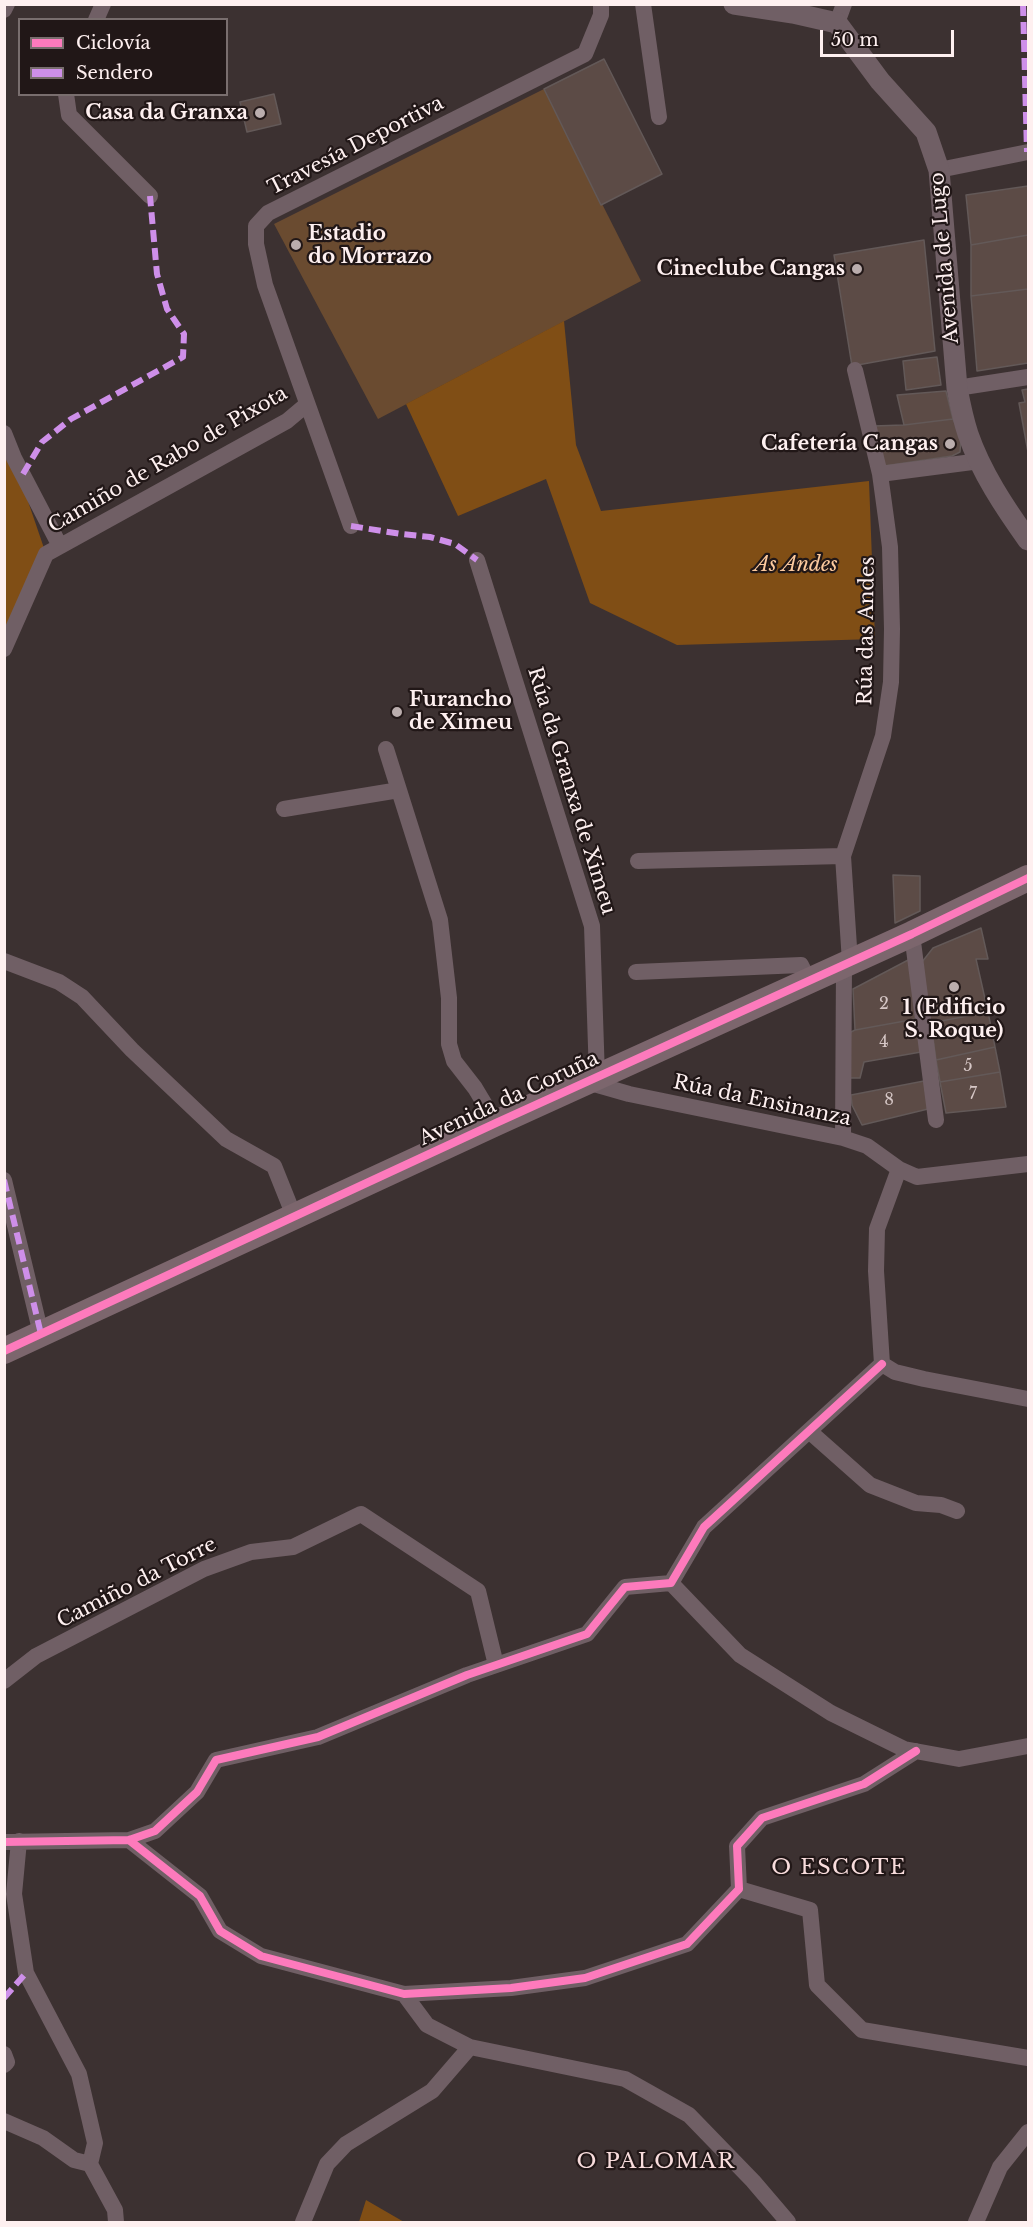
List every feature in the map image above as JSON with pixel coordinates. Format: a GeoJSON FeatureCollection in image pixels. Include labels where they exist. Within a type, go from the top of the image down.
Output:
{"type":"FeatureCollection","features":[{"type":"Feature","properties":{"kind":"main road","name":"Avenida da Coruña"},"geometry":{"type":"LineString","coordinates":[[4,1351],[496,1123],[847,964],[1029,878]]}},
{"type":"Feature","properties":{"kind":"street"},"geometry":{"type":"LineString","coordinates":[[4,10],[7,4]]}},
{"type":"Feature","properties":{"kind":"street"},"geometry":{"type":"LineString","coordinates":[[97,18],[103,4]]}},
{"type":"Feature","properties":{"kind":"street","name":"Travesía Deportiva"},"geometry":{"type":"LineString","coordinates":[[351,526],[265,285],[256,244],[256,226],[268,213],[585,54],[601,15],[601,4]]}},
{"type":"Feature","properties":{"kind":"street"},"geometry":{"type":"LineString","coordinates":[[643,4],[659,117]]}},
{"type":"Feature","properties":{"kind":"street","name":"Avenida de Lugo"},"geometry":{"type":"LineString","coordinates":[[734,4],[793,13],[840,14],[880,81],[926,132],[939,170],[957,388],[968,435],[1014,521],[1029,540]]}},
{"type":"Feature","properties":{"kind":"street"},"geometry":{"type":"LineString","coordinates":[[66,96],[69,115],[150,196]]}},
{"type":"Feature","properties":{"kind":"street"},"geometry":{"type":"LineString","coordinates":[[939,170],[1029,152]]}},
{"type":"Feature","properties":{"kind":"street","name":"Rúa das Andes"},"geometry":{"type":"LineString","coordinates":[[843,1138],[847,964],[843,856],[884,736],[891,682],[890,547],[880,474],[855,370]]}},
{"type":"Feature","properties":{"kind":"street"},"geometry":{"type":"LineString","coordinates":[[957,388],[1029,377]]}},
{"type":"Feature","properties":{"kind":"street","name":"Camiño de Rabo de Pixota"},"geometry":{"type":"LineString","coordinates":[[4,649],[46,554],[287,420],[306,405]]}},
{"type":"Feature","properties":{"kind":"street"},"geometry":{"type":"LineString","coordinates":[[4,433],[14,458],[60,546]]}},
{"type":"Feature","properties":{"kind":"street"},"geometry":{"type":"LineString","coordinates":[[880,474],[980,461]]}},
{"type":"Feature","properties":{"kind":"street","name":"Rúa da Granxa de Ximeu"},"geometry":{"type":"LineString","coordinates":[[477,560],[592,926],[592,1079]]}},
{"type":"Feature","properties":{"kind":"street"},"geometry":{"type":"LineString","coordinates":[[386,749],[440,920],[449,998],[449,1044],[454,1061],[475,1088],[496,1123]]}},
{"type":"Feature","properties":{"kind":"street"},"geometry":{"type":"LineString","coordinates":[[284,809],[399,790]]}},
{"type":"Feature","properties":{"kind":"street"},"geometry":{"type":"LineString","coordinates":[[638,861],[843,856]]}},
{"type":"Feature","properties":{"kind":"street"},"geometry":{"type":"LineString","coordinates":[[912,934],[936,1120]]}},
{"type":"Feature","properties":{"kind":"street"},"geometry":{"type":"LineString","coordinates":[[4,961],[59,982],[82,997],[132,1050],[226,1139],[274,1166],[294,1216]]}},
{"type":"Feature","properties":{"kind":"street"},"geometry":{"type":"LineString","coordinates":[[636,972],[801,965],[809,981]]}},
{"type":"Feature","properties":{"kind":"street","name":"Rúa da Ensinanza"},"geometry":{"type":"LineString","coordinates":[[592,1079],[628,1094],[843,1138],[867,1146],[916,1177],[1029,1164]]}},
{"type":"Feature","properties":{"kind":"street"},"geometry":{"type":"LineString","coordinates":[[882,1364],[876,1271],[877,1229],[899,1168]]}},
{"type":"Feature","properties":{"kind":"street"},"geometry":{"type":"LineString","coordinates":[[4,1180],[41,1334]]}},
{"type":"Feature","properties":{"kind":"street"},"geometry":{"type":"LineString","coordinates":[[882,1364],[895,1372],[924,1379],[1029,1399]]}},
{"type":"Feature","properties":{"kind":"street"},"geometry":{"type":"LineString","coordinates":[[670,1583],[704,1527],[882,1364]]}},
{"type":"Feature","properties":{"kind":"street"},"geometry":{"type":"LineString","coordinates":[[809,1431],[870,1485],[916,1503],[940,1505],[957,1511]]}},
{"type":"Feature","properties":{"kind":"street","name":"Camiño da Torre"},"geometry":{"type":"LineString","coordinates":[[4,1681],[36,1656],[204,1569],[251,1552],[293,1547],[361,1514],[478,1591],[496,1665]]}},
{"type":"Feature","properties":{"kind":"street"},"geometry":{"type":"LineString","coordinates":[[116,2223],[115,2210],[90,2163],[95,2143],[79,2074],[27,1973],[14,1894],[12,1842],[129,1840],[155,1831],[197,1792],[216,1760],[318,1737],[467,1675],[587,1634],[625,1587],[670,1583]]}},
{"type":"Feature","properties":{"kind":"street"},"geometry":{"type":"LineString","coordinates":[[670,1583],[740,1655],[831,1713],[904,1749],[959,1760],[1029,1746]]}},
{"type":"Feature","properties":{"kind":"street"},"geometry":{"type":"LineString","coordinates":[[129,1840],[200,1896],[220,1931],[261,1956],[404,1994],[511,1988],[585,1978],[687,1944],[739,1889],[737,1846],[762,1818],[864,1784],[916,1751]]}},
{"type":"Feature","properties":{"kind":"street"},"geometry":{"type":"LineString","coordinates":[[739,1889],[810,1910],[817,1985],[862,2030],[1029,2058]]}},
{"type":"Feature","properties":{"kind":"street"},"geometry":{"type":"LineString","coordinates":[[404,1994],[427,2025],[470,2047],[625,2079],[689,2115],[753,2181],[788,2223]]}},
{"type":"Feature","properties":{"kind":"street"},"geometry":{"type":"LineString","coordinates":[[303,2223],[327,2164],[346,2144],[432,2091],[470,2047]]}},
{"type":"Feature","properties":{"kind":"street"},"geometry":{"type":"LineString","coordinates":[[4,2054],[7,2062],[4,2066]]}},
{"type":"Feature","properties":{"kind":"street"},"geometry":{"type":"LineString","coordinates":[[4,2121],[43,2138],[74,2160],[90,2163]]}},
{"type":"Feature","properties":{"kind":"street"},"geometry":{"type":"LineString","coordinates":[[976,2223],[1000,2167],[1029,2132]]}},
{"type":"Feature","properties":{"kind":"shaded area"},"geometry":{"type":"Polygon","coordinates":[[[544,89],[641,281],[378,419],[274,224],[544,89]]]}},
{"type":"Feature","properties":{"kind":"green space","name":"As Andes"},"geometry":{"type":"Polygon","coordinates":[[[564,321],[576,445],[601,511],[869,481],[875,639],[677,645],[590,603],[546,479],[458,516],[406,404],[564,321]]]}},
{"type":"Feature","properties":{"kind":"green space"},"geometry":{"type":"Polygon","coordinates":[[[4,431],[46,554],[4,649],[4,431]]]}},
{"type":"Feature","properties":{"kind":"green space"},"geometry":{"type":"Polygon","coordinates":[[[366,2200],[404,2222],[359,2222],[366,2200]]]}},
{"type":"Feature","properties":{"kind":"building"},"geometry":{"type":"Polygon","coordinates":[[[604,59],[662,174],[601,205],[544,89],[604,59]]]}},
{"type":"Feature","properties":{"kind":"building","name":"Casa da Granxa"},"geometry":{"type":"Polygon","coordinates":[[[274,94],[281,124],[247,132],[240,102],[274,94]]]}},
{"type":"Feature","properties":{"kind":"building"},"geometry":{"type":"Polygon","coordinates":[[[1028,186],[1028,235],[971,245],[966,195],[1028,186]]]}},
{"type":"Feature","properties":{"kind":"building"},"geometry":{"type":"Polygon","coordinates":[[[1028,235],[1028,289],[971,296],[971,245],[1028,235]]]}},
{"type":"Feature","properties":{"kind":"building"},"geometry":{"type":"Polygon","coordinates":[[[924,240],[935,351],[852,366],[834,255],[924,240]]]}},
{"type":"Feature","properties":{"kind":"building"},"geometry":{"type":"Polygon","coordinates":[[[1028,289],[1028,363],[977,371],[971,296],[1028,289]]]}},
{"type":"Feature","properties":{"kind":"building"},"geometry":{"type":"Polygon","coordinates":[[[937,357],[941,385],[906,390],[903,361],[937,357]]]}},
{"type":"Feature","properties":{"kind":"building"},"geometry":{"type":"Polygon","coordinates":[[[1028,389],[1028,452],[1019,403],[1025,402],[1022,390],[1028,389]]]}},
{"type":"Feature","properties":{"kind":"building"},"geometry":{"type":"Polygon","coordinates":[[[946,391],[953,419],[904,425],[897,395],[946,391]]]}},
{"type":"Feature","properties":{"kind":"building"},"geometry":{"type":"Polygon","coordinates":[[[953,419],[961,438],[960,452],[952,456],[884,466],[873,426],[953,419]]]}},
{"type":"Feature","properties":{"kind":"building"},"geometry":{"type":"Polygon","coordinates":[[[893,875],[920,876],[920,911],[895,923],[893,875]]]}},
{"type":"Feature","properties":{"kind":"building","name":"1 (Edificio S. Roque)"},"geometry":{"type":"Polygon","coordinates":[[[981,928],[988,959],[976,959],[988,1012],[931,1023],[922,962],[933,948],[981,928]]]}},
{"type":"Feature","properties":{"kind":"building"},"geometry":{"type":"Polygon","coordinates":[[[912,958],[916,1019],[855,1030],[853,989],[912,958]]]}},
{"type":"Feature","properties":{"kind":"building"},"geometry":{"type":"Polygon","coordinates":[[[988,1012],[995,1047],[936,1060],[931,1023],[988,1012]]]}},
{"type":"Feature","properties":{"kind":"building"},"geometry":{"type":"Polygon","coordinates":[[[916,1019],[921,1052],[864,1062],[860,1078],[850,1078],[849,1033],[916,1019]]]}},
{"type":"Feature","properties":{"kind":"building"},"geometry":{"type":"Polygon","coordinates":[[[995,1047],[1000,1072],[940,1082],[936,1060],[995,1047]]]}},
{"type":"Feature","properties":{"kind":"building"},"geometry":{"type":"Polygon","coordinates":[[[1000,1072],[1006,1107],[946,1113],[940,1082],[1000,1072]]]}},
{"type":"Feature","properties":{"kind":"building"},"geometry":{"type":"Polygon","coordinates":[[[924,1081],[928,1109],[862,1125],[852,1105],[851,1095],[924,1081]]]}},
{"type":"Feature","properties":{"kind":"marked path"},"geometry":{"type":"LineString","coordinates":[[1023,4],[1027,152]]}},
{"type":"Feature","properties":{"kind":"marked path"},"geometry":{"type":"LineString","coordinates":[[23,474],[42,442],[71,419],[183,357],[184,334],[167,309],[157,274],[150,196]]}},
{"type":"Feature","properties":{"kind":"marked path"},"geometry":{"type":"LineString","coordinates":[[351,526],[430,537],[455,544],[477,560]]}},
{"type":"Feature","properties":{"kind":"marked path"},"geometry":{"type":"LineString","coordinates":[[4,1180],[41,1334]]}},
{"type":"Feature","properties":{"kind":"marked path"},"geometry":{"type":"LineString","coordinates":[[4,1998],[26,1973]]}},
{"type":"Feature","properties":{"kind":"cycle path"},"geometry":{"type":"LineString","coordinates":[[4,1351],[496,1123],[912,934],[1028,878]]}},
{"type":"Feature","properties":{"kind":"cycle path"},"geometry":{"type":"LineString","coordinates":[[4,1842],[129,1840],[155,1831],[197,1792],[216,1760],[318,1737],[467,1675],[587,1634],[625,1587],[671,1583],[704,1527],[882,1364]]}},
{"type":"Feature","properties":{"kind":"cycle path"},"geometry":{"type":"LineString","coordinates":[[129,1840],[200,1896],[220,1931],[261,1956],[404,1994],[511,1988],[585,1978],[687,1944],[739,1889],[737,1846],[762,1818],[864,1784],[916,1751]]}},
{"type":"Feature","properties":{"kind":"place","name":"Casa da Granxa"},"geometry":{"type":"Point","coordinates":[260,113]}},
{"type":"Feature","properties":{"kind":"place","name":"Estadio do Morrazo"},"geometry":{"type":"Point","coordinates":[296,245]}},
{"type":"Feature","properties":{"kind":"place","name":"Cineclube Cangas"},"geometry":{"type":"Point","coordinates":[857,269]}},
{"type":"Feature","properties":{"kind":"place","name":"Cafetería Cangas"},"geometry":{"type":"Point","coordinates":[950,444]}},
{"type":"Feature","properties":{"kind":"place","name":"Furancho de Ximeu"},"geometry":{"type":"Point","coordinates":[397,712]}},
{"type":"Feature","properties":{"kind":"place","name":"1 (Edificio S. Roque)"},"geometry":{"type":"Point","coordinates":[954,987]}},
{"type":"Feature","properties":{"kind":"district","name":"O ESCOTE"},"geometry":{"type":"Point","coordinates":[839,1868]}},
{"type":"Feature","properties":{"kind":"district","name":"O PALOMAR"},"geometry":{"type":"Point","coordinates":[656,2162]}}]}
